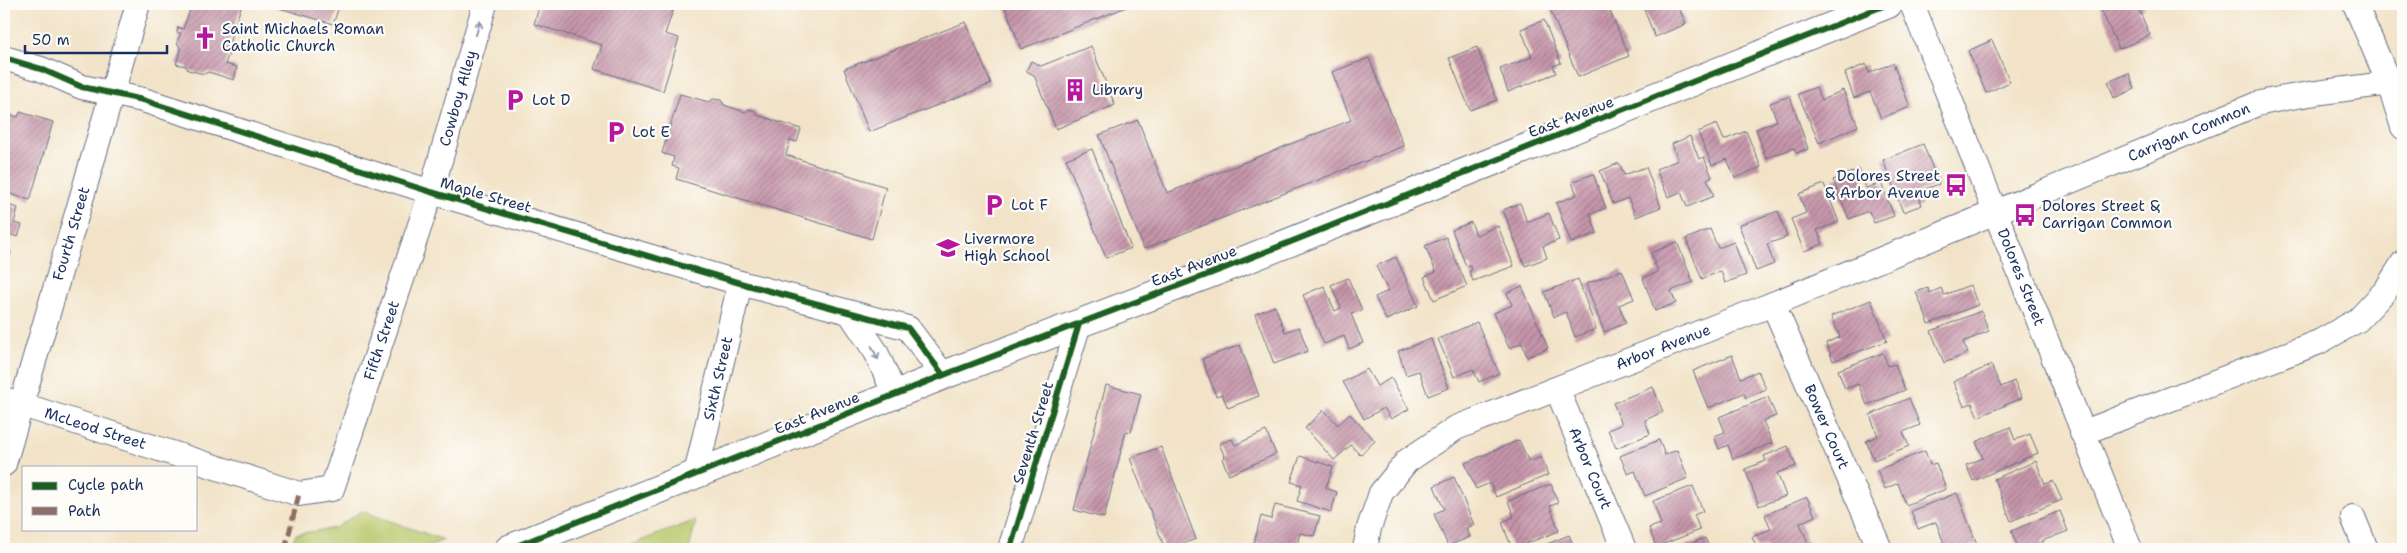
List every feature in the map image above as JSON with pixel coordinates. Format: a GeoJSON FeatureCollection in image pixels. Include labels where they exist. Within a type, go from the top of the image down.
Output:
{"type":"FeatureCollection","features":[{"type":"Feature","properties":{"kind":"main road","name":"East Avenue"},"geometry":{"type":"LineString","coordinates":[[509,549],[943,375],[1080,324],[1888,4]]}},
{"type":"Feature","properties":{"kind":"street","name":"Fourth Street"},"geometry":{"type":"LineString","coordinates":[[4,464],[12,402],[112,94],[138,4]]}},
{"type":"Feature","properties":{"kind":"street","name":"Cowboy Alley"},"geometry":{"type":"LineString","coordinates":[[431,192],[485,4]]}},
{"type":"Feature","properties":{"kind":"street","name":"Dolores Street"},"geometry":{"type":"LineString","coordinates":[[1912,4],[2130,549]]}},
{"type":"Feature","properties":{"kind":"street"},"geometry":{"type":"LineString","coordinates":[[2355,4],[2389,82],[2403,126]]}},
{"type":"Feature","properties":{"kind":"street","name":"Maple Street"},"geometry":{"type":"LineString","coordinates":[[4,58],[41,69],[82,87],[143,100],[431,192],[740,283],[908,328],[943,375]]}},
{"type":"Feature","properties":{"kind":"street","name":"Carrigan Common"},"geometry":{"type":"LineString","coordinates":[[1996,214],[2257,104],[2290,95],[2328,93],[2389,82]]}},
{"type":"Feature","properties":{"kind":"street","name":"Fifth Street"},"geometry":{"type":"LineString","coordinates":[[332,489],[431,192]]}},
{"type":"Feature","properties":{"kind":"street","name":"Arbor Avenue"},"geometry":{"type":"LineString","coordinates":[[1367,538],[1381,493],[1407,461],[1456,428],[1773,304],[1996,214]]}},
{"type":"Feature","properties":{"kind":"street"},"geometry":{"type":"LineString","coordinates":[[2082,433],[2319,342],[2358,320],[2386,290],[2403,263]]}},
{"type":"Feature","properties":{"kind":"street","name":"Sixth Street"},"geometry":{"type":"LineString","coordinates":[[696,474],[740,283]]}},
{"type":"Feature","properties":{"kind":"street","name":"Bower Court"},"geometry":{"type":"LineString","coordinates":[[1773,304],[1880,549]]}},
{"type":"Feature","properties":{"kind":"street"},"geometry":{"type":"LineString","coordinates":[[850,313],[876,352],[895,395]]}},
{"type":"Feature","properties":{"kind":"street","name":"Seventh Street"},"geometry":{"type":"LineString","coordinates":[[1010,549],[1080,324]]}},
{"type":"Feature","properties":{"kind":"street","name":"Arbor Court"},"geometry":{"type":"LineString","coordinates":[[1557,388],[1624,549]]}},
{"type":"Feature","properties":{"kind":"street","name":"McLeod Street"},"geometry":{"type":"LineString","coordinates":[[12,402],[299,494],[332,489]]}},
{"type":"Feature","properties":{"kind":"street"},"geometry":{"type":"LineString","coordinates":[[2352,517],[2366,549]]}},
{"type":"Feature","properties":{"kind":"green space"},"geometry":{"type":"Polygon","coordinates":[[[362,511],[444,540],[422,549],[289,549],[296,534],[335,528],[362,511]]]}},
{"type":"Feature","properties":{"kind":"green space"},"geometry":{"type":"Polygon","coordinates":[[[696,520],[689,549],[619,549],[696,520]]]}},
{"type":"Feature","properties":{"kind":"building","name":"Saint Michaels Roman Catholic Church"},"geometry":{"type":"Polygon","coordinates":[[[182,4],[242,4],[229,43],[237,45],[235,50],[231,48],[225,64],[237,67],[234,80],[208,72],[204,74],[188,70],[186,66],[176,64],[181,50],[177,42],[181,33],[177,33],[178,27],[183,29],[191,7],[182,4]]]}},
{"type":"Feature","properties":{"kind":"building","name":"Saint Michaels Roman Catholic Church"},"geometry":{"type":"Polygon","coordinates":[[[266,4],[340,4],[333,24],[266,4]]]}},
{"type":"Feature","properties":{"kind":"building"},"geometry":{"type":"Polygon","coordinates":[[[540,4],[675,4],[665,34],[679,38],[663,91],[594,69],[602,45],[534,24],[540,4]]]}},
{"type":"Feature","properties":{"kind":"building"},"geometry":{"type":"Polygon","coordinates":[[[1004,4],[1134,4],[1021,49],[1004,4]]]}},
{"type":"Feature","properties":{"kind":"building"},"geometry":{"type":"Polygon","coordinates":[[[1548,4],[1607,4],[1629,56],[1578,77],[1548,4]]]}},
{"type":"Feature","properties":{"kind":"building"},"geometry":{"type":"Polygon","coordinates":[[[1642,4],[1687,4],[1679,8],[1686,24],[1655,37],[1642,4]]]}},
{"type":"Feature","properties":{"kind":"building"},"geometry":{"type":"Polygon","coordinates":[[[2143,4],[2145,8],[2139,10],[2150,35],[2119,49],[2099,5],[2143,4]]]}},
{"type":"Feature","properties":{"kind":"building"},"geometry":{"type":"Polygon","coordinates":[[[1544,20],[1561,63],[1553,66],[1556,73],[1508,92],[1500,69],[1532,57],[1521,29],[1544,20]]]}},
{"type":"Feature","properties":{"kind":"building"},"geometry":{"type":"Polygon","coordinates":[[[966,22],[991,84],[869,132],[844,69],[966,22]]]}},
{"type":"Feature","properties":{"kind":"building"},"geometry":{"type":"Polygon","coordinates":[[[1992,40],[2010,82],[1986,93],[1968,51],[1992,40]]]}},
{"type":"Feature","properties":{"kind":"building","name":"Library"},"geometry":{"type":"Polygon","coordinates":[[[1091,46],[1115,105],[1056,129],[1034,75],[1026,71],[1031,61],[1041,66],[1091,46]]]}},
{"type":"Feature","properties":{"kind":"building"},"geometry":{"type":"Polygon","coordinates":[[[1477,47],[1497,100],[1470,110],[1449,58],[1477,47]]]}},
{"type":"Feature","properties":{"kind":"building"},"geometry":{"type":"Polygon","coordinates":[[[1369,58],[1404,146],[1144,249],[1099,135],[1138,120],[1167,193],[1351,120],[1332,72],[1369,58]]]}},
{"type":"Feature","properties":{"kind":"building"},"geometry":{"type":"Polygon","coordinates":[[[1893,63],[1910,107],[1881,118],[1870,92],[1854,98],[1845,73],[1866,64],[1869,73],[1893,63]]]}},
{"type":"Feature","properties":{"kind":"building"},"geometry":{"type":"Polygon","coordinates":[[[2129,73],[2135,89],[2114,98],[2108,82],[2129,73]]]}},
{"type":"Feature","properties":{"kind":"building"},"geometry":{"type":"Polygon","coordinates":[[[1816,87],[1822,100],[1843,90],[1858,126],[1819,143],[1798,94],[1816,87]]]}},
{"type":"Feature","properties":{"kind":"building"},"geometry":{"type":"Polygon","coordinates":[[[680,94],[709,102],[713,99],[721,100],[724,105],[745,112],[749,109],[755,111],[757,115],[801,129],[797,142],[790,140],[786,155],[886,187],[872,239],[676,179],[679,168],[672,166],[674,157],[662,153],[680,94]]]}},
{"type":"Feature","properties":{"kind":"building"},"geometry":{"type":"Polygon","coordinates":[[[1790,96],[1808,149],[1796,153],[1794,148],[1766,158],[1756,129],[1777,121],[1770,103],[1790,96]]]}},
{"type":"Feature","properties":{"kind":"building"},"geometry":{"type":"Polygon","coordinates":[[[20,112],[53,122],[30,200],[4,192],[4,113],[18,117],[20,112]]]}},
{"type":"Feature","properties":{"kind":"building"},"geometry":{"type":"Polygon","coordinates":[[[1717,124],[1724,140],[1746,131],[1761,167],[1735,178],[1727,159],[1712,165],[1698,132],[1717,124]]]}},
{"type":"Feature","properties":{"kind":"building"},"geometry":{"type":"Polygon","coordinates":[[[1690,136],[1699,159],[1704,157],[1712,177],[1707,179],[1714,196],[1687,207],[1681,192],[1668,197],[1656,169],[1678,160],[1672,144],[1690,136]]]}},
{"type":"Feature","properties":{"kind":"building"},"geometry":{"type":"Polygon","coordinates":[[[1923,144],[1939,184],[1917,192],[1922,205],[1903,212],[1883,160],[1923,144]]]}},
{"type":"Feature","properties":{"kind":"building"},"geometry":{"type":"Polygon","coordinates":[[[1092,149],[1131,248],[1106,258],[1066,159],[1092,149]]]}},
{"type":"Feature","properties":{"kind":"building"},"geometry":{"type":"Polygon","coordinates":[[[1619,163],[1624,175],[1646,167],[1661,207],[1636,217],[1628,198],[1613,204],[1600,171],[1619,163]]]}},
{"type":"Feature","properties":{"kind":"building"},"geometry":{"type":"Polygon","coordinates":[[[1859,169],[1866,188],[1881,183],[1894,216],[1874,223],[1869,211],[1849,219],[1833,180],[1859,169]]]}},
{"type":"Feature","properties":{"kind":"building"},"geometry":{"type":"Polygon","coordinates":[[[1593,174],[1606,208],[1590,214],[1597,233],[1571,243],[1556,203],[1577,195],[1572,182],[1593,174]]]}},
{"type":"Feature","properties":{"kind":"building"},"geometry":{"type":"Polygon","coordinates":[[[1824,184],[1839,222],[1817,230],[1823,244],[1804,251],[1791,219],[1806,213],[1799,194],[1824,184]]]}},
{"type":"Feature","properties":{"kind":"building"},"geometry":{"type":"Polygon","coordinates":[[[1520,203],[1527,222],[1549,213],[1559,240],[1543,246],[1547,258],[1525,266],[1503,210],[1520,203]]]}},
{"type":"Feature","properties":{"kind":"building"},"geometry":{"type":"Polygon","coordinates":[[[4,204],[18,208],[14,223],[22,225],[18,237],[4,233],[4,204]]]}},
{"type":"Feature","properties":{"kind":"building"},"geometry":{"type":"Polygon","coordinates":[[[1778,211],[1787,237],[1767,244],[1774,264],[1756,271],[1739,225],[1778,211]]]}},
{"type":"Feature","properties":{"kind":"building"},"geometry":{"type":"Polygon","coordinates":[[[1471,222],[1476,235],[1498,226],[1514,266],[1473,281],[1469,271],[1472,270],[1470,265],[1466,266],[1452,230],[1471,222]]]}},
{"type":"Feature","properties":{"kind":"building"},"geometry":{"type":"Polygon","coordinates":[[[1710,229],[1718,248],[1734,242],[1746,275],[1725,283],[1721,271],[1702,279],[1686,239],[1710,229]]]}},
{"type":"Feature","properties":{"kind":"building"},"geometry":{"type":"Polygon","coordinates":[[[1446,237],[1467,286],[1434,300],[1424,277],[1436,272],[1425,246],[1446,237]]]}},
{"type":"Feature","properties":{"kind":"building"},"geometry":{"type":"Polygon","coordinates":[[[1677,242],[1693,282],[1671,291],[1676,303],[1655,311],[1643,278],[1658,272],[1651,253],[1677,242]]]}},
{"type":"Feature","properties":{"kind":"building"},"geometry":{"type":"Polygon","coordinates":[[[4,250],[11,252],[4,273],[4,250]]]}},
{"type":"Feature","properties":{"kind":"building"},"geometry":{"type":"Polygon","coordinates":[[[1396,257],[1418,306],[1386,320],[1375,297],[1388,291],[1376,266],[1396,257]]]}},
{"type":"Feature","properties":{"kind":"building"},"geometry":{"type":"Polygon","coordinates":[[[1622,270],[1634,299],[1619,305],[1626,323],[1604,332],[1586,284],[1622,270]]]}},
{"type":"Feature","properties":{"kind":"building"},"geometry":{"type":"Polygon","coordinates":[[[1348,278],[1362,310],[1351,314],[1363,343],[1349,349],[1344,336],[1324,344],[1303,295],[1324,286],[1335,311],[1341,308],[1331,285],[1348,278]]]}},
{"type":"Feature","properties":{"kind":"building"},"geometry":{"type":"Polygon","coordinates":[[[1578,279],[1596,329],[1575,337],[1566,312],[1554,317],[1544,292],[1578,279]]]}},
{"type":"Feature","properties":{"kind":"building"},"geometry":{"type":"Polygon","coordinates":[[[1970,285],[1978,305],[1929,324],[1916,292],[1928,288],[1930,293],[1941,288],[1944,295],[1970,285]]]}},
{"type":"Feature","properties":{"kind":"building"},"geometry":{"type":"Polygon","coordinates":[[[1522,286],[1548,348],[1527,357],[1522,343],[1509,348],[1494,313],[1512,305],[1507,293],[1522,286]]]}},
{"type":"Feature","properties":{"kind":"building"},"geometry":{"type":"Polygon","coordinates":[[[1871,300],[1887,341],[1833,361],[1826,343],[1840,337],[1831,316],[1871,300]]]}},
{"type":"Feature","properties":{"kind":"building"},"geometry":{"type":"Polygon","coordinates":[[[1275,306],[1285,332],[1299,327],[1308,351],[1274,364],[1255,314],[1275,306]]]}},
{"type":"Feature","properties":{"kind":"building"},"geometry":{"type":"Polygon","coordinates":[[[1981,311],[1989,331],[1963,342],[1968,353],[1944,363],[1931,331],[1981,311]]]}},
{"type":"Feature","properties":{"kind":"building"},"geometry":{"type":"Polygon","coordinates":[[[1477,322],[1499,373],[1479,382],[1473,369],[1454,377],[1438,339],[1477,322]]]}},
{"type":"Feature","properties":{"kind":"building"},"geometry":{"type":"Polygon","coordinates":[[[1431,339],[1449,388],[1428,396],[1419,371],[1406,375],[1398,351],[1431,339]]]}},
{"type":"Feature","properties":{"kind":"building"},"geometry":{"type":"Polygon","coordinates":[[[1240,345],[1259,396],[1228,408],[1222,394],[1216,396],[1202,359],[1240,345]]]}},
{"type":"Feature","properties":{"kind":"building"},"geometry":{"type":"Polygon","coordinates":[[[1883,353],[1888,366],[1895,364],[1905,390],[1867,405],[1858,384],[1845,389],[1838,370],[1883,353]]]}},
{"type":"Feature","properties":{"kind":"building"},"geometry":{"type":"Polygon","coordinates":[[[1732,355],[1741,378],[1758,371],[1766,389],[1746,398],[1744,393],[1708,408],[1693,371],[1732,355]]]}},
{"type":"Feature","properties":{"kind":"building"},"geometry":{"type":"Polygon","coordinates":[[[1991,365],[2001,387],[2014,381],[2022,398],[1978,417],[1972,403],[1964,406],[1953,382],[1991,365]]]}},
{"type":"Feature","properties":{"kind":"building"},"geometry":{"type":"Polygon","coordinates":[[[1367,369],[1377,386],[1391,378],[1409,409],[1391,419],[1384,408],[1364,419],[1343,382],[1367,369]]]}},
{"type":"Feature","properties":{"kind":"building"},"geometry":{"type":"Polygon","coordinates":[[[1106,385],[1141,394],[1131,432],[1126,431],[1104,518],[1074,510],[1106,385]]]}},
{"type":"Feature","properties":{"kind":"building"},"geometry":{"type":"Polygon","coordinates":[[[1653,387],[1663,412],[1645,420],[1650,434],[1616,448],[1608,430],[1622,424],[1613,403],[1653,387]]]}},
{"type":"Feature","properties":{"kind":"building"},"geometry":{"type":"Polygon","coordinates":[[[1768,397],[1776,416],[1763,421],[1772,443],[1733,459],[1728,445],[1719,449],[1714,436],[1725,432],[1719,417],[1768,397]]]}},
{"type":"Feature","properties":{"kind":"building"},"geometry":{"type":"Polygon","coordinates":[[[1909,398],[1920,425],[1903,432],[1909,446],[1874,460],[1866,441],[1878,436],[1870,415],[1909,398]]]}},
{"type":"Feature","properties":{"kind":"building"},"geometry":{"type":"Polygon","coordinates":[[[1324,410],[1338,425],[1350,414],[1375,441],[1360,455],[1351,445],[1334,460],[1305,428],[1324,410]]]}},
{"type":"Feature","properties":{"kind":"building"},"geometry":{"type":"Polygon","coordinates":[[[2010,427],[2015,440],[2030,434],[2038,453],[1973,481],[1966,465],[1983,458],[1976,442],[2010,427]]]}},
{"type":"Feature","properties":{"kind":"building"},"geometry":{"type":"Polygon","coordinates":[[[1266,431],[1276,454],[1229,475],[1222,459],[1225,457],[1219,444],[1232,439],[1235,445],[1266,431]]]}},
{"type":"Feature","properties":{"kind":"building"},"geometry":{"type":"Polygon","coordinates":[[[1519,440],[1529,462],[1541,457],[1548,475],[1496,497],[1490,483],[1476,489],[1465,463],[1519,440]]]}},
{"type":"Feature","properties":{"kind":"building"},"geometry":{"type":"Polygon","coordinates":[[[1659,440],[1665,455],[1677,450],[1688,478],[1645,496],[1635,471],[1628,474],[1620,456],[1659,440]]]}},
{"type":"Feature","properties":{"kind":"building"},"geometry":{"type":"Polygon","coordinates":[[[1788,446],[1796,466],[1777,473],[1786,496],[1759,506],[1745,469],[1766,461],[1764,456],[1788,446]]]}},
{"type":"Feature","properties":{"kind":"building"},"geometry":{"type":"Polygon","coordinates":[[[1161,447],[1196,539],[1168,549],[1165,549],[1130,458],[1161,447]]]}},
{"type":"Feature","properties":{"kind":"building"},"geometry":{"type":"Polygon","coordinates":[[[1925,451],[1930,465],[1936,463],[1946,489],[1906,505],[1898,483],[1885,489],[1877,470],[1925,451]]]}},
{"type":"Feature","properties":{"kind":"building"},"geometry":{"type":"Polygon","coordinates":[[[1300,456],[1333,467],[1326,488],[1337,492],[1331,512],[1297,501],[1302,485],[1291,482],[1300,456]]]}},
{"type":"Feature","properties":{"kind":"building"},"geometry":{"type":"Polygon","coordinates":[[[2036,461],[2045,484],[2053,481],[2062,500],[2011,521],[1994,479],[2036,461]]]}},
{"type":"Feature","properties":{"kind":"building"},"geometry":{"type":"Polygon","coordinates":[[[1454,477],[1474,525],[1466,528],[1470,537],[1448,546],[1434,514],[1444,509],[1434,486],[1454,477]]]}},
{"type":"Feature","properties":{"kind":"building"},"geometry":{"type":"Polygon","coordinates":[[[1551,484],[1558,503],[1550,506],[1559,531],[1512,549],[1502,522],[1514,517],[1508,501],[1551,484]]]}},
{"type":"Feature","properties":{"kind":"building"},"geometry":{"type":"Polygon","coordinates":[[[1693,486],[1703,511],[1694,515],[1700,530],[1656,547],[1649,528],[1661,524],[1653,501],[1693,486]]]}},
{"type":"Feature","properties":{"kind":"building"},"geometry":{"type":"Polygon","coordinates":[[[1957,493],[1977,544],[1963,549],[1946,549],[1936,522],[1918,529],[1911,511],[1957,493]]]}},
{"type":"Feature","properties":{"kind":"building"},"geometry":{"type":"Polygon","coordinates":[[[1807,497],[1815,516],[1800,523],[1808,543],[1795,549],[1767,549],[1766,545],[1758,549],[1752,537],[1771,529],[1765,515],[1807,497]]]}},
{"type":"Feature","properties":{"kind":"building"},"geometry":{"type":"Polygon","coordinates":[[[1275,505],[1320,516],[1314,536],[1300,533],[1296,549],[1279,549],[1254,543],[1261,516],[1271,519],[1275,505]]]}},
{"type":"Feature","properties":{"kind":"building"},"geometry":{"type":"Polygon","coordinates":[[[2060,511],[2068,531],[2042,541],[2046,549],[2019,549],[2011,531],[2060,511]]]}},
{"type":"Feature","properties":{"kind":"building"},"geometry":{"type":"Polygon","coordinates":[[[1569,535],[1575,549],[1535,549],[1569,535]]]}},
{"type":"Feature","properties":{"kind":"building"},"geometry":{"type":"Polygon","coordinates":[[[1705,538],[1710,549],[1678,549],[1705,538]]]}},
{"type":"Feature","properties":{"kind":"marked path"},"geometry":{"type":"LineString","coordinates":[[285,549],[299,494]]}},
{"type":"Feature","properties":{"kind":"cycle path"},"geometry":{"type":"LineString","coordinates":[[509,549],[949,373],[1225,268],[1888,4]]}},
{"type":"Feature","properties":{"kind":"cycle path"},"geometry":{"type":"LineString","coordinates":[[4,58],[41,69],[82,87],[143,100],[431,192],[740,283],[908,328],[943,375]]}},
{"type":"Feature","properties":{"kind":"cycle path"},"geometry":{"type":"LineString","coordinates":[[1010,549],[1079,324]]}},
{"type":"Feature","properties":{"kind":"place","name":"Saint Michaels Roman Catholic Church"},"geometry":{"type":"Point","coordinates":[205,38]}},
{"type":"Feature","properties":{"kind":"place","name":"Library"},"geometry":{"type":"Point","coordinates":[1075,90]}},
{"type":"Feature","properties":{"kind":"place","name":"Lot D"},"geometry":{"type":"Point","coordinates":[515,100]}},
{"type":"Feature","properties":{"kind":"place","name":"Lot E"},"geometry":{"type":"Point","coordinates":[616,132]}},
{"type":"Feature","properties":{"kind":"place","name":"Dolores Street & Arbor Avenue"},"geometry":{"type":"Point","coordinates":[1956,185]}},
{"type":"Feature","properties":{"kind":"place","name":"Lot F"},"geometry":{"type":"Point","coordinates":[994,205]}},
{"type":"Feature","properties":{"kind":"place","name":"Dolores Street & Carrigan Common"},"geometry":{"type":"Point","coordinates":[2025,215]}},
{"type":"Feature","properties":{"kind":"place","name":"Livermore High School"},"geometry":{"type":"Point","coordinates":[948,248]}}]}
